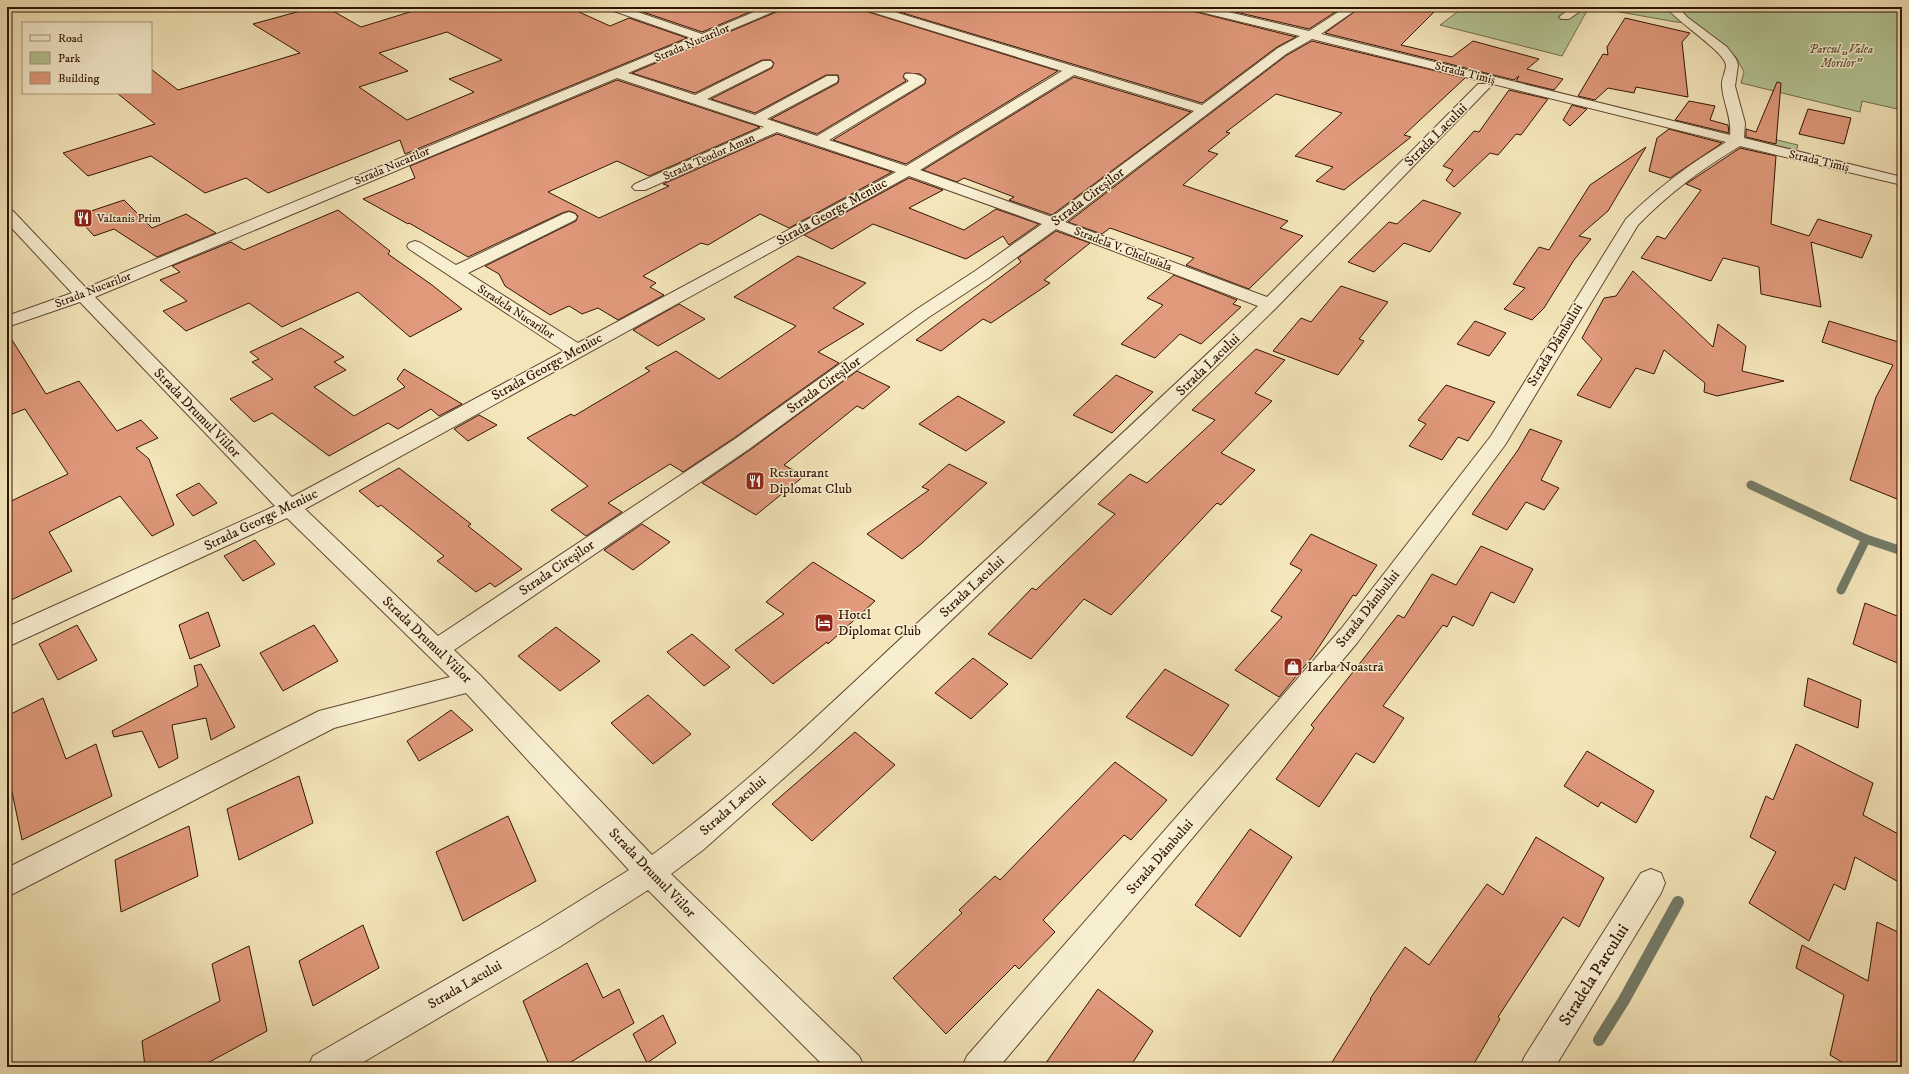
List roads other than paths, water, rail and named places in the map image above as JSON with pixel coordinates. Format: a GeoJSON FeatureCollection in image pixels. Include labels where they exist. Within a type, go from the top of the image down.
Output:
{"type":"FeatureCollection","features":[{"type":"Feature","properties":{"kind":"street"},"geometry":{"type":"LineString","coordinates":[[612,7],[703,38]]}},
{"type":"Feature","properties":{"kind":"street","name":"Strada Nucarilor"},"geometry":{"type":"LineString","coordinates":[[7,322],[84,295],[776,7]]}},
{"type":"Feature","properties":{"kind":"street"},"geometry":{"type":"LineString","coordinates":[[866,7],[1204,110]]}},
{"type":"Feature","properties":{"kind":"street","name":"Strada Timiș"},"geometry":{"type":"LineString","coordinates":[[1192,7],[1311,34],[1737,142],[1902,181]]}},
{"type":"Feature","properties":{"kind":"street","name":"Strada Cireșilor"},"geometry":{"type":"LineString","coordinates":[[437,649],[742,444],[923,313],[981,275],[1054,223],[1282,51],[1354,7]]}},
{"type":"Feature","properties":{"kind":"street"},"geometry":{"type":"LineString","coordinates":[[1565,17],[1580,7]]}},
{"type":"Feature","properties":{"kind":"street"},"geometry":{"type":"LineString","coordinates":[[1672,7],[1682,19],[1723,50],[1730,59],[1732,65],[1728,86],[1738,123],[1737,142]]}},
{"type":"Feature","properties":{"kind":"street"},"geometry":{"type":"LineString","coordinates":[[696,100],[767,64]]}},
{"type":"Feature","properties":{"kind":"street","name":"Strada George Meniuc"},"geometry":{"type":"LineString","coordinates":[[7,638],[290,508],[908,171],[1073,70]]}},
{"type":"Feature","properties":{"kind":"street","name":"Stradela V. Cheltuiala"},"geometry":{"type":"LineString","coordinates":[[618,74],[908,171],[1054,223],[1270,304]]}},
{"type":"Feature","properties":{"kind":"street"},"geometry":{"type":"LineString","coordinates":[[818,141],[919,80],[910,77]]}},
{"type":"Feature","properties":{"kind":"street"},"geometry":{"type":"LineString","coordinates":[[756,120],[832,79]]}},
{"type":"Feature","properties":{"kind":"street","name":"Strada Lacului"},"geometry":{"type":"LineString","coordinates":[[324,1067],[550,936],[650,873],[693,841],[803,745],[1150,420],[1270,304],[1483,87]]}},
{"type":"Feature","properties":{"kind":"street","name":"Strada Teodor Aman"},"geometry":{"type":"LineString","coordinates":[[640,188],[777,127]]}},
{"type":"Feature","properties":{"kind":"street","name":"Strada Dâmbului"},"geometry":{"type":"LineString","coordinates":[[978,1067],[1349,636],[1498,440],[1632,222],[1644,209],[1706,160],[1737,142]]}},
{"type":"Feature","properties":{"kind":"street","name":"Strada Drumul Viilor"},"geometry":{"type":"LineString","coordinates":[[7,214],[290,508],[471,682],[650,873],[848,1067]]}},
{"type":"Feature","properties":{"kind":"street","name":"Stradela Nucarilor"},"geometry":{"type":"LineString","coordinates":[[456,272],[569,217]]}},
{"type":"Feature","properties":{"kind":"street","name":"Stradela Nucarilor"},"geometry":{"type":"LineString","coordinates":[[415,246],[576,351]]}},
{"type":"Feature","properties":{"kind":"street"},"geometry":{"type":"LineString","coordinates":[[7,883],[328,719],[471,682]]}},
{"type":"Feature","properties":{"kind":"street","name":"Stradela Parcului"},"geometry":{"type":"LineString","coordinates":[[1536,1067],[1651,884]]}},
{"type":"Feature","properties":{"kind":"waterway"},"geometry":{"type":"LineString","coordinates":[[1751,485],[1866,539]]}},
{"type":"Feature","properties":{"kind":"waterway"},"geometry":{"type":"LineString","coordinates":[[1841,590],[1866,539]]}},
{"type":"Feature","properties":{"kind":"waterway"},"geometry":{"type":"LineString","coordinates":[[1866,539],[1902,551]]}},
{"type":"Feature","properties":{"kind":"waterway"},"geometry":{"type":"LineString","coordinates":[[1599,1040],[1624,1000],[1678,902]]}},
{"type":"Feature","properties":{"kind":"place","name":"Valtanis Prim"},"geometry":{"type":"Point","coordinates":[83,218]}},
{"type":"Feature","properties":{"kind":"place","name":"Restaurant Diplomat Club"},"geometry":{"type":"Point","coordinates":[755,481]}},
{"type":"Feature","properties":{"kind":"place","name":"Hotel Diplomat Club"},"geometry":{"type":"Point","coordinates":[824,623]}},
{"type":"Feature","properties":{"kind":"place","name":"Iarba Noastră"},"geometry":{"type":"Point","coordinates":[1293,667]}},
{"type":"Feature","properties":{"kind":"park label","name":"Parcul „Valea Morilor”"},"geometry":{"type":"Point","coordinates":[1841,56]}}]}
